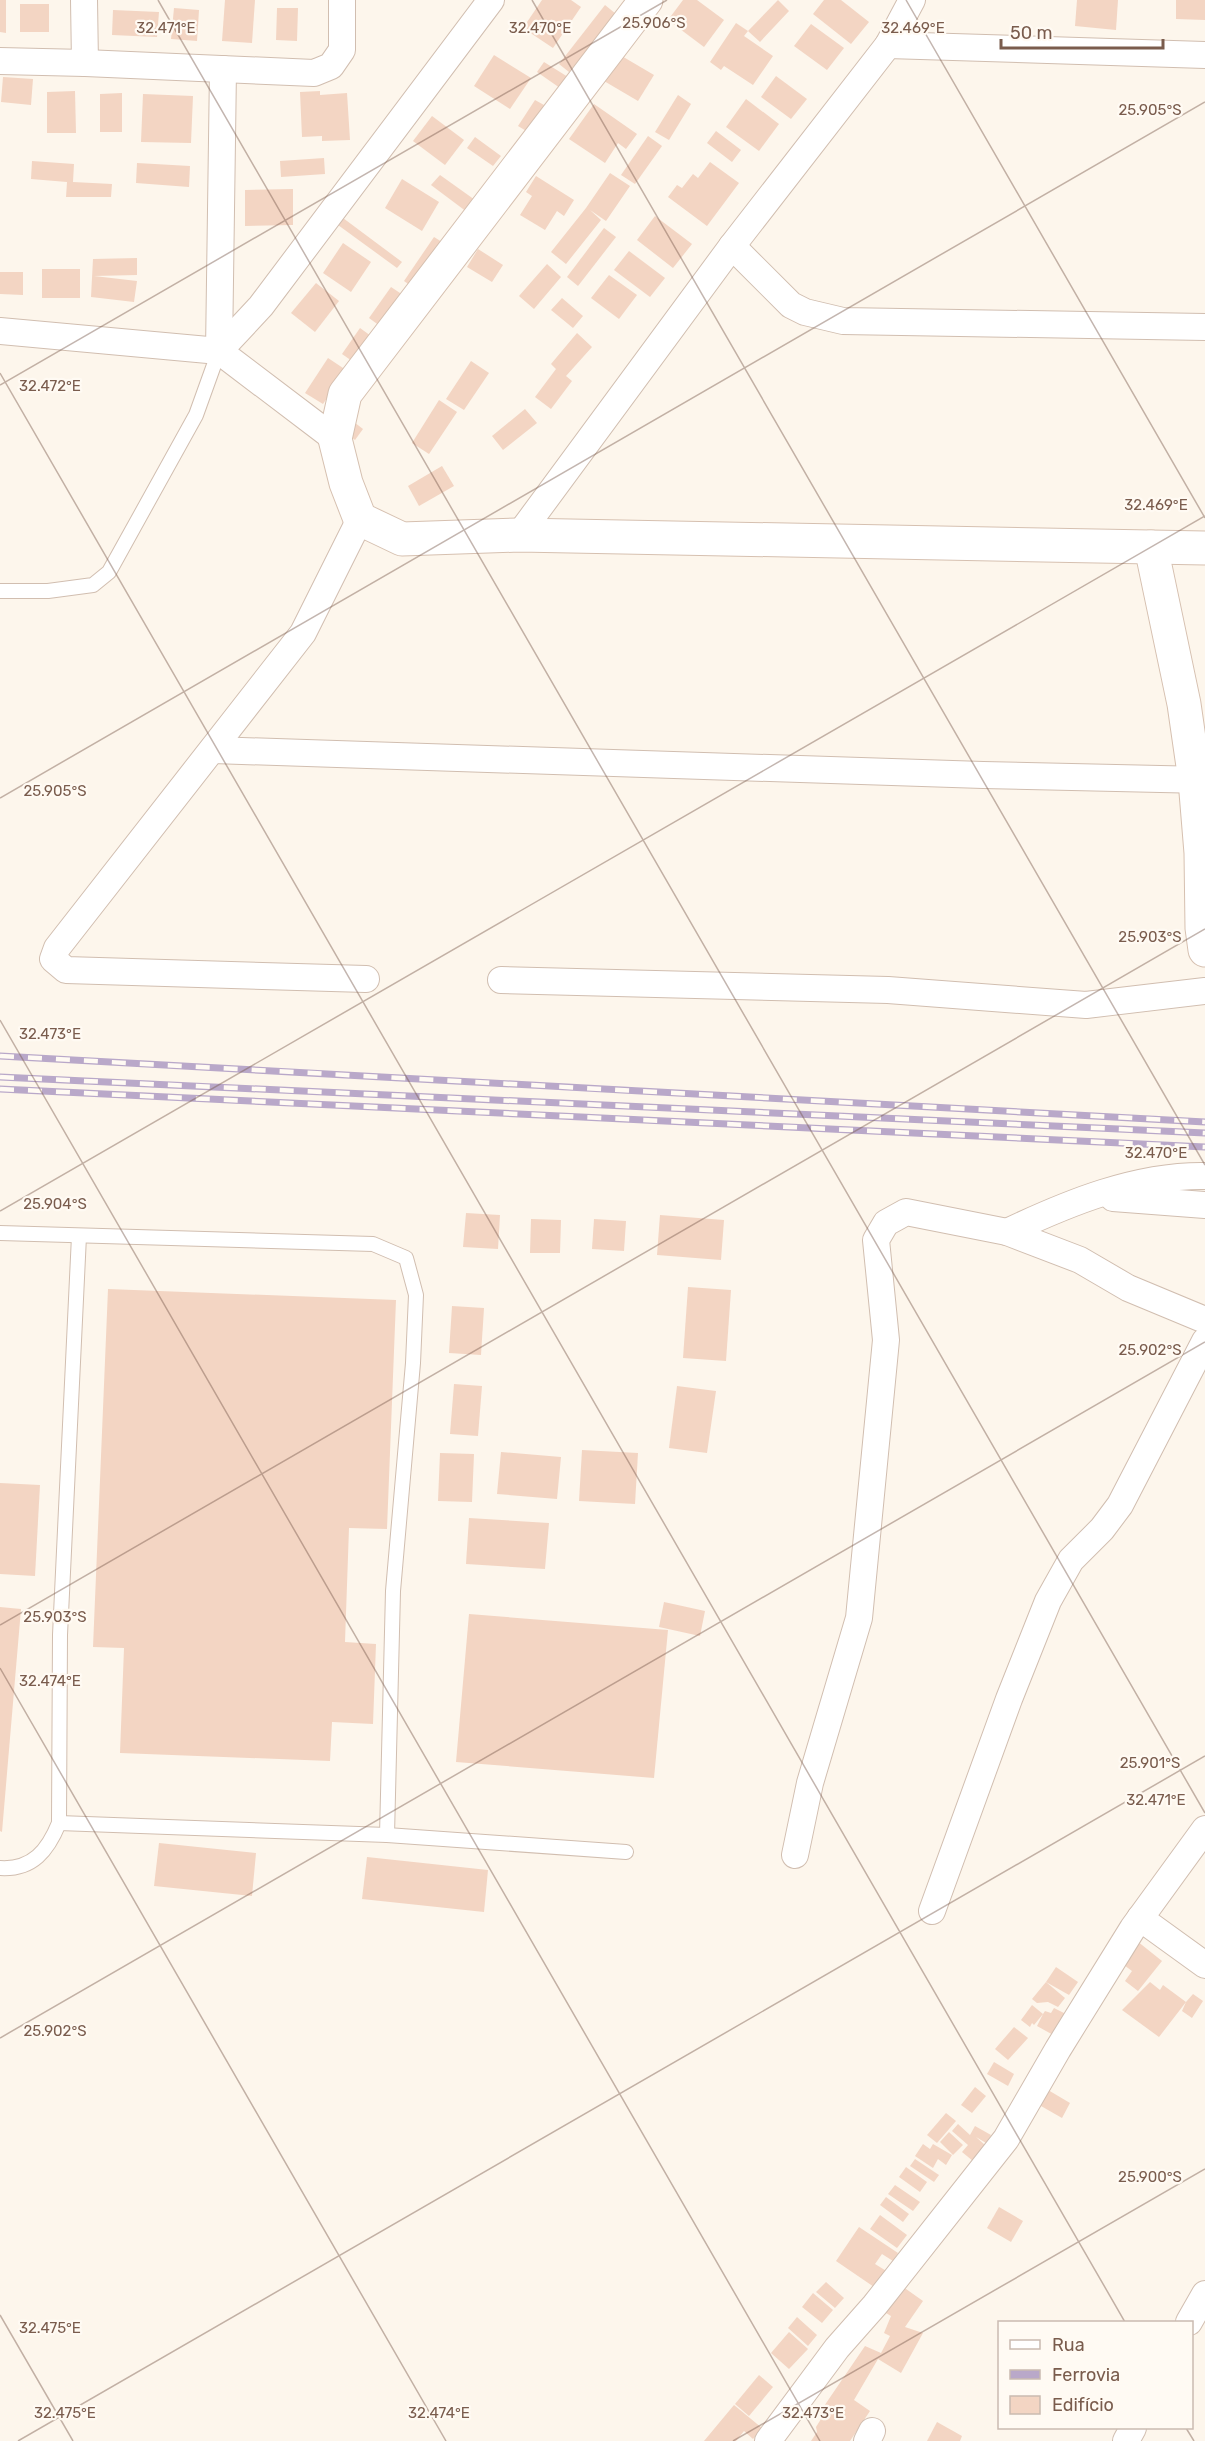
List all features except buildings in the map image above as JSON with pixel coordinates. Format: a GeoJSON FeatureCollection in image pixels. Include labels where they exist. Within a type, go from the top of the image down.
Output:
{"type":"FeatureCollection","features":[{"type":"Feature","properties":{"kind":"street"},"geometry":{"type":"LineString","coordinates":[[84,0],[85,63]]}},
{"type":"Feature","properties":{"kind":"street"},"geometry":{"type":"LineString","coordinates":[[0,61],[314,73],[331,66],[342,50],[342,0]]}},
{"type":"Feature","properties":{"kind":"street"},"geometry":{"type":"LineString","coordinates":[[219,351],[261,306],[491,0]]}},
{"type":"Feature","properties":{"kind":"street"},"geometry":{"type":"LineString","coordinates":[[646,0],[345,393],[335,439],[346,483],[360,519],[402,539],[519,535],[1205,548]]}},
{"type":"Feature","properties":{"kind":"street"},"geometry":{"type":"LineString","coordinates":[[519,535],[732,246],[888,45],[912,0]]}},
{"type":"Feature","properties":{"kind":"street"},"geometry":{"type":"LineString","coordinates":[[888,45],[1205,55]]}},
{"type":"Feature","properties":{"kind":"street"},"geometry":{"type":"LineString","coordinates":[[219,351],[224,69]]}},
{"type":"Feature","properties":{"kind":"street"},"geometry":{"type":"LineString","coordinates":[[732,246],[791,305],[805,312],[843,321],[1205,327]]}},
{"type":"Feature","properties":{"kind":"street"},"geometry":{"type":"LineString","coordinates":[[0,331],[219,351],[335,439]]}},
{"type":"Feature","properties":{"kind":"street"},"geometry":{"type":"LineString","coordinates":[[360,519],[303,633],[57,948],[53,959],[66,970],[366,979]]}},
{"type":"Feature","properties":{"kind":"street"},"geometry":{"type":"LineString","coordinates":[[1151,547],[1200,780],[1202,928],[1205,950]]}},
{"type":"Feature","properties":{"kind":"street"},"geometry":{"type":"LineString","coordinates":[[213,750],[1200,780]]}},
{"type":"Feature","properties":{"kind":"street"},"geometry":{"type":"LineString","coordinates":[[501,980],[888,990],[1086,1005],[1205,992]]}},
{"type":"Feature","properties":{"kind":"street"},"geometry":{"type":"LineString","coordinates":[[1007,1232],[1072,1202],[1092,1196],[1157,1180],[1205,1176]]}},
{"type":"Feature","properties":{"kind":"street"},"geometry":{"type":"LineString","coordinates":[[1092,1196],[1205,1205]]}},
{"type":"Feature","properties":{"kind":"street"},"geometry":{"type":"LineString","coordinates":[[795,1855],[810,1783],[859,1618],[886,1341],[876,1240],[885,1222],[906,1212],[1007,1232],[1080,1260],[1128,1288],[1205,1320]]}},
{"type":"Feature","properties":{"kind":"street"},"geometry":{"type":"LineString","coordinates":[[933,1911],[1009,1699],[1048,1601],[1071,1560],[1102,1529],[1120,1505],[1205,1341]]}},
{"type":"Feature","properties":{"kind":"street"},"geometry":{"type":"LineString","coordinates":[[768,2441],[837,2348],[882,2297],[972,2179],[1006,2139],[1058,2049],[1140,1918],[1205,1829]]}},
{"type":"Feature","properties":{"kind":"street"},"geometry":{"type":"LineString","coordinates":[[1140,1918],[1205,1965]]}},
{"type":"Feature","properties":{"kind":"street"},"geometry":{"type":"LineString","coordinates":[[1190,2321],[1205,2294]]}},
{"type":"Feature","properties":{"kind":"lane"},"geometry":{"type":"LineString","coordinates":[[0,591],[48,591],[93,585],[109,572],[196,415],[219,351]]}},
{"type":"Feature","properties":{"kind":"lane"},"geometry":{"type":"LineString","coordinates":[[0,1233],[373,1244],[406,1258],[416,1294],[413,1363],[393,1591],[387,1835]]}},
{"type":"Feature","properties":{"kind":"lane"},"geometry":{"type":"LineString","coordinates":[[0,1868],[8,1869],[33,1862],[51,1844],[59,1823],[60,1635],[79,1236]]}},
{"type":"Feature","properties":{"kind":"lane"},"geometry":{"type":"LineString","coordinates":[[59,1823],[387,1835],[626,1852]]}},
{"type":"Feature","properties":{"kind":"railway"},"geometry":{"type":"LineString","coordinates":[[0,1056],[1205,1122]]}},
{"type":"Feature","properties":{"kind":"railway"},"geometry":{"type":"LineString","coordinates":[[0,1077],[1205,1133]]}},
{"type":"Feature","properties":{"kind":"railway"},"geometry":{"type":"LineString","coordinates":[[0,1089],[1205,1147]]}}]}
